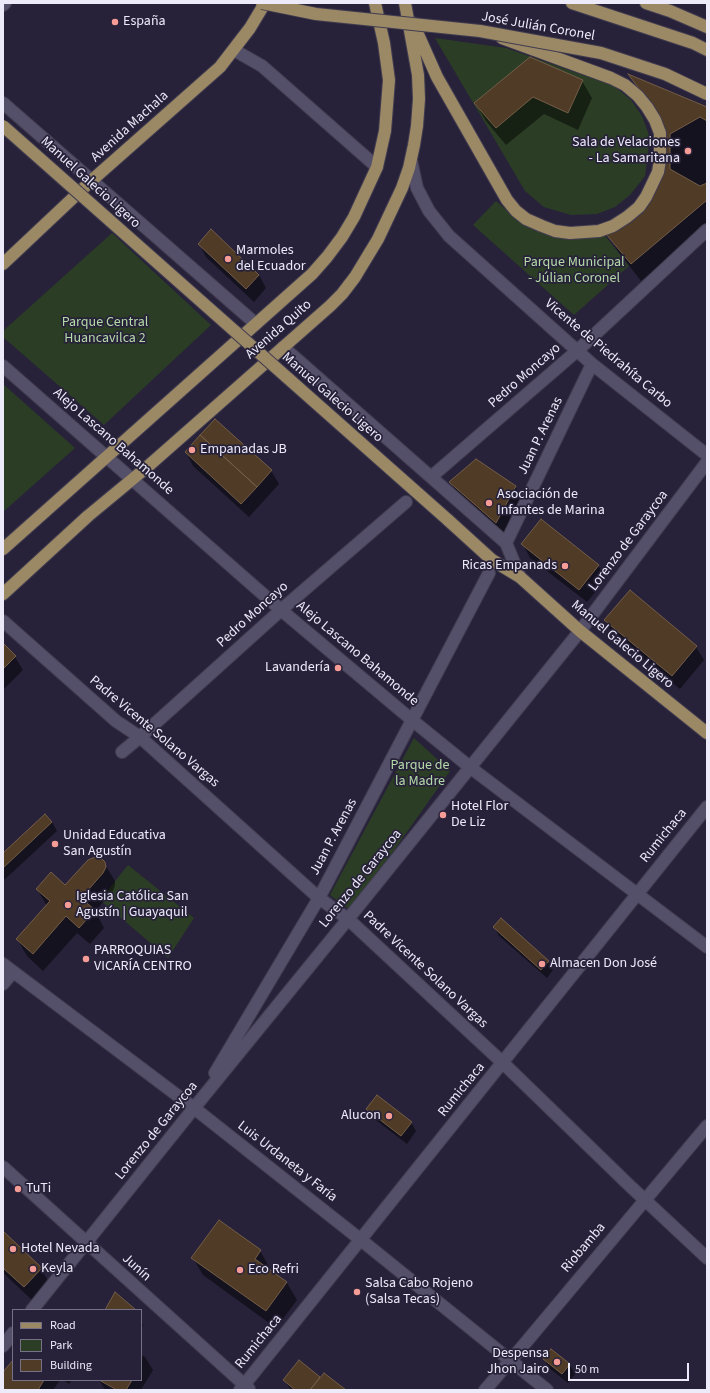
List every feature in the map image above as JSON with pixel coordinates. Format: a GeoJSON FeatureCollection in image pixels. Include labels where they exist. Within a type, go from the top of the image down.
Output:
{"type":"FeatureCollection","features":[{"type":"Feature","properties":{"kind":"main road","name":"José Julián Coronel"},"geometry":{"type":"LineString","coordinates":[[262,3],[316,14],[480,30],[601,53],[665,74],[707,94]]}},
{"type":"Feature","properties":{"kind":"main road","name":"Avenida Machala"},"geometry":{"type":"LineString","coordinates":[[3,264],[92,181],[220,67],[250,28],[265,3]]}},
{"type":"Feature","properties":{"kind":"main road","name":"Avenida Quito"},"geometry":{"type":"LineString","coordinates":[[3,549],[312,274],[342,237],[354,217],[377,167],[385,131],[389,80],[384,43],[375,3]]}},
{"type":"Feature","properties":{"kind":"main road"},"geometry":{"type":"LineString","coordinates":[[405,3],[437,78],[507,200],[516,211],[526,219],[555,231],[570,233],[599,231],[613,226],[628,217],[646,198],[658,172],[660,160],[660,133],[655,120],[638,96],[624,85],[611,78],[480,30]]}},
{"type":"Feature","properties":{"kind":"main road","name":"Avenida Quito"},"geometry":{"type":"LineString","coordinates":[[3,594],[88,516],[330,306],[342,294],[355,277],[378,239],[402,188],[411,160],[417,126],[419,99],[418,75],[405,3]]}},
{"type":"Feature","properties":{"kind":"main road","name":"José Julián Coronel"},"geometry":{"type":"LineString","coordinates":[[572,3],[693,43],[707,50]]}},
{"type":"Feature","properties":{"kind":"main road"},"geometry":{"type":"LineString","coordinates":[[646,3],[670,11],[707,27]]}},
{"type":"Feature","properties":{"kind":"main road","name":"Manuel Galecio Ligero"},"geometry":{"type":"LineString","coordinates":[[3,126],[492,560],[520,577],[580,631],[707,733]]}},
{"type":"Feature","properties":{"kind":"street"},"geometry":{"type":"LineString","coordinates":[[234,50],[262,66],[377,167]]}},
{"type":"Feature","properties":{"kind":"street","name":"Manuel Galecio Ligero"},"geometry":{"type":"LineString","coordinates":[[3,103],[256,324]]}},
{"type":"Feature","properties":{"kind":"street","name":"Vicente de Piedrahíta Carbo"},"geometry":{"type":"LineString","coordinates":[[411,160],[417,188],[429,211],[449,236],[592,364],[707,455]]}},
{"type":"Feature","properties":{"kind":"street","name":"Pedro Moncayo"},"geometry":{"type":"LineString","coordinates":[[431,477],[578,350],[707,230]]}},
{"type":"Feature","properties":{"kind":"street","name":"Manuel Galecio Ligero"},"geometry":{"type":"LineString","coordinates":[[283,347],[506,543],[520,577]]}},
{"type":"Feature","properties":{"kind":"street","name":"Juan P. Arenas"},"geometry":{"type":"LineString","coordinates":[[506,543],[592,364]]}},
{"type":"Feature","properties":{"kind":"street","name":"Alejo Lascano Bahamonde"},"geometry":{"type":"LineString","coordinates":[[3,366],[282,610],[470,768],[707,947]]}},
{"type":"Feature","properties":{"kind":"street","name":"Lorenzo de Garaycoa"},"geometry":{"type":"LineString","coordinates":[[33,1309],[580,631],[707,462]]}},
{"type":"Feature","properties":{"kind":"street","name":"Pedro Moncayo"},"geometry":{"type":"LineString","coordinates":[[122,752],[406,502]]}},
{"type":"Feature","properties":{"kind":"street","name":"Juan P. Arenas"},"geometry":{"type":"LineString","coordinates":[[194,1108],[319,898],[489,573]]}},
{"type":"Feature","properties":{"kind":"street","name":"Padre Vicente Solano Vargas"},"geometry":{"type":"LineString","coordinates":[[3,621],[116,722],[140,737],[319,898],[348,919],[503,1063],[644,1200],[707,1258]]}},
{"type":"Feature","properties":{"kind":"street","name":"Rumichaca"},"geometry":{"type":"LineString","coordinates":[[244,1388],[707,807]]}},
{"type":"Feature","properties":{"kind":"street","name":"Luis Urdaneta y Faría"},"geometry":{"type":"LineString","coordinates":[[3,964],[194,1108],[547,1390]]}},
{"type":"Feature","properties":{"kind":"street"},"geometry":{"type":"LineString","coordinates":[[3,984],[13,972]]}},
{"type":"Feature","properties":{"kind":"street","name":"Riobamba"},"geometry":{"type":"LineString","coordinates":[[484,1390],[511,1360],[707,1126]]}},
{"type":"Feature","properties":{"kind":"street","name":"Junín"},"geometry":{"type":"LineString","coordinates":[[3,1167],[244,1388]]}},
{"type":"Feature","properties":{"kind":"street"},"geometry":{"type":"LineString","coordinates":[[3,1346],[12,1335]]}},
{"type":"Feature","properties":{"kind":"green space"},"geometry":{"type":"Polygon","coordinates":[[[435,38],[506,48],[614,86],[631,100],[642,116],[649,135],[645,176],[630,195],[615,207],[597,214],[571,215],[544,207],[525,191],[435,38]]]}},
{"type":"Feature","properties":{"kind":"green space","name":"Parque Municipal - Júlian Coronel"},"geometry":{"type":"Polygon","coordinates":[[[496,201],[518,220],[540,231],[564,238],[597,236],[603,233],[629,266],[574,315],[473,225],[496,201]]]}},
{"type":"Feature","properties":{"kind":"green space","name":"Parque Central Huancavilca 2"},"geometry":{"type":"Polygon","coordinates":[[[112,233],[211,325],[104,425],[3,337],[3,331],[112,233]]]}},
{"type":"Feature","properties":{"kind":"green space"},"geometry":{"type":"Polygon","coordinates":[[[3,384],[75,448],[3,512],[3,384]]]}},
{"type":"Feature","properties":{"kind":"green space","name":"Parque de la Madre"},"geometry":{"type":"Polygon","coordinates":[[[414,738],[450,771],[351,911],[330,895],[414,738]]]}},
{"type":"Feature","properties":{"kind":"green space"},"geometry":{"type":"Polygon","coordinates":[[[128,865],[194,918],[168,958],[100,900],[128,865]]]}},
{"type":"Feature","properties":{"kind":"building"},"geometry":{"type":"Polygon","coordinates":[[[530,57],[583,80],[568,113],[533,97],[496,128],[474,103],[530,57]]]}},
{"type":"Feature","properties":{"kind":"building"},"geometry":{"type":"Polygon","coordinates":[[[628,74],[707,107],[707,200],[631,264],[606,234],[655,189],[656,111],[628,74]]]}},
{"type":"Feature","properties":{"kind":"building","name":"Sala de Velaciones - La Samaritana"},"geometry":{"type":"Polygon","coordinates":[[[700,117],[707,121],[707,183],[700,186],[670,169],[670,134],[700,117]]]}},
{"type":"Feature","properties":{"kind":"building","name":"Marmoles del Ecuador"},"geometry":{"type":"Polygon","coordinates":[[[211,229],[259,275],[246,289],[198,244],[211,229]]]}},
{"type":"Feature","properties":{"kind":"building"},"geometry":{"type":"Polygon","coordinates":[[[215,419],[272,470],[257,487],[200,435],[215,419]]]}},
{"type":"Feature","properties":{"kind":"building"},"geometry":{"type":"Polygon","coordinates":[[[200,435],[257,487],[241,504],[185,452],[200,435]]]}},
{"type":"Feature","properties":{"kind":"building"},"geometry":{"type":"Polygon","coordinates":[[[476,459],[516,486],[496,523],[449,482],[476,459]]]}},
{"type":"Feature","properties":{"kind":"building"},"geometry":{"type":"Polygon","coordinates":[[[541,519],[599,565],[579,590],[521,544],[541,519]]]}},
{"type":"Feature","properties":{"kind":"building"},"geometry":{"type":"Polygon","coordinates":[[[630,590],[697,646],[672,676],[604,620],[630,590]]]}},
{"type":"Feature","properties":{"kind":"building"},"geometry":{"type":"Polygon","coordinates":[[[3,643],[16,656],[3,669],[3,643]]]}},
{"type":"Feature","properties":{"kind":"building"},"geometry":{"type":"Polygon","coordinates":[[[45,814],[52,822],[3,868],[3,853],[45,814]]]}},
{"type":"Feature","properties":{"kind":"building","name":"Iglesia Católica San Agustín | Guayaquil"},"geometry":{"type":"Polygon","coordinates":[[[95,857],[101,858],[105,862],[106,867],[103,873],[81,898],[95,910],[79,928],[66,916],[33,954],[16,939],[50,901],[36,889],[51,872],[65,885],[88,860],[95,857]]]}},
{"type":"Feature","properties":{"kind":"building"},"geometry":{"type":"Polygon","coordinates":[[[501,918],[549,961],[541,970],[493,927],[501,918]]]}},
{"type":"Feature","properties":{"kind":"building","name":"Alucon"},"geometry":{"type":"Polygon","coordinates":[[[377,1095],[412,1122],[401,1136],[366,1109],[377,1095]]]}},
{"type":"Feature","properties":{"kind":"building","name":"Eco Refri"},"geometry":{"type":"Polygon","coordinates":[[[219,1220],[261,1250],[255,1259],[287,1282],[266,1311],[191,1258],[219,1220]]]}},
{"type":"Feature","properties":{"kind":"building","name":"Hotel Nevada"},"geometry":{"type":"Polygon","coordinates":[[[3,1231],[42,1268],[24,1287],[3,1268],[3,1231]]]}},
{"type":"Feature","properties":{"kind":"building"},"geometry":{"type":"Polygon","coordinates":[[[115,1292],[135,1309],[106,1309],[115,1292]]]}},
{"type":"Feature","properties":{"kind":"building","name":"Despensa Jhon Jairo"},"geometry":{"type":"Polygon","coordinates":[[[551,1349],[570,1364],[562,1374],[543,1359],[551,1349]]]}},
{"type":"Feature","properties":{"kind":"building"},"geometry":{"type":"Polygon","coordinates":[[[299,1360],[320,1377],[310,1390],[295,1390],[283,1380],[299,1360]]]}},
{"type":"Feature","properties":{"kind":"building"},"geometry":{"type":"Polygon","coordinates":[[[12,1361],[12,1381],[43,1381],[38,1390],[3,1390],[3,1372],[12,1361]]]}},
{"type":"Feature","properties":{"kind":"building"},"geometry":{"type":"Polygon","coordinates":[[[324,1373],[346,1390],[310,1390],[324,1373]]]}},
{"type":"Feature","properties":{"kind":"building"},"geometry":{"type":"Polygon","coordinates":[[[101,1381],[131,1381],[126,1390],[117,1390],[101,1381]]]}},
{"type":"Feature","properties":{"kind":"place","name":"España"},"geometry":{"type":"Point","coordinates":[115,22]}},
{"type":"Feature","properties":{"kind":"place","name":"Sala de Velaciones - La Samaritana"},"geometry":{"type":"Point","coordinates":[688,151]}},
{"type":"Feature","properties":{"kind":"place","name":"Marmoles del Ecuador"},"geometry":{"type":"Point","coordinates":[228,259]}},
{"type":"Feature","properties":{"kind":"place","name":"Empanadas JB"},"geometry":{"type":"Point","coordinates":[192,450]}},
{"type":"Feature","properties":{"kind":"place","name":"Asociación de Infantes de Marina"},"geometry":{"type":"Point","coordinates":[489,503]}},
{"type":"Feature","properties":{"kind":"place","name":"Ricas Empanads"},"geometry":{"type":"Point","coordinates":[565,566]}},
{"type":"Feature","properties":{"kind":"place","name":"Lavandería"},"geometry":{"type":"Point","coordinates":[338,668]}},
{"type":"Feature","properties":{"kind":"place","name":"Hotel Flor De Liz"},"geometry":{"type":"Point","coordinates":[443,815]}},
{"type":"Feature","properties":{"kind":"place","name":"Unidad Educativa San Agustín"},"geometry":{"type":"Point","coordinates":[55,844]}},
{"type":"Feature","properties":{"kind":"place","name":"Iglesia Católica San Agustín | Guayaquil"},"geometry":{"type":"Point","coordinates":[68,905]}},
{"type":"Feature","properties":{"kind":"place","name":"PARROQUIAS VICARÍA CENTRO"},"geometry":{"type":"Point","coordinates":[86,959]}},
{"type":"Feature","properties":{"kind":"place","name":"Almacen Don José"},"geometry":{"type":"Point","coordinates":[542,964]}},
{"type":"Feature","properties":{"kind":"place","name":"Alucon"},"geometry":{"type":"Point","coordinates":[389,1116]}},
{"type":"Feature","properties":{"kind":"place","name":"TuTi"},"geometry":{"type":"Point","coordinates":[18,1189]}},
{"type":"Feature","properties":{"kind":"place","name":"Hotel Nevada"},"geometry":{"type":"Point","coordinates":[13,1249]}},
{"type":"Feature","properties":{"kind":"place","name":"Keyla"},"geometry":{"type":"Point","coordinates":[33,1269]}},
{"type":"Feature","properties":{"kind":"place","name":"Eco Refri"},"geometry":{"type":"Point","coordinates":[240,1270]}},
{"type":"Feature","properties":{"kind":"place","name":"Salsa Cabo Rojeno (Salsa Tecas)"},"geometry":{"type":"Point","coordinates":[357,1292]}},
{"type":"Feature","properties":{"kind":"place","name":"Despensa Jhon Jairo"},"geometry":{"type":"Point","coordinates":[557,1362]}}]}
